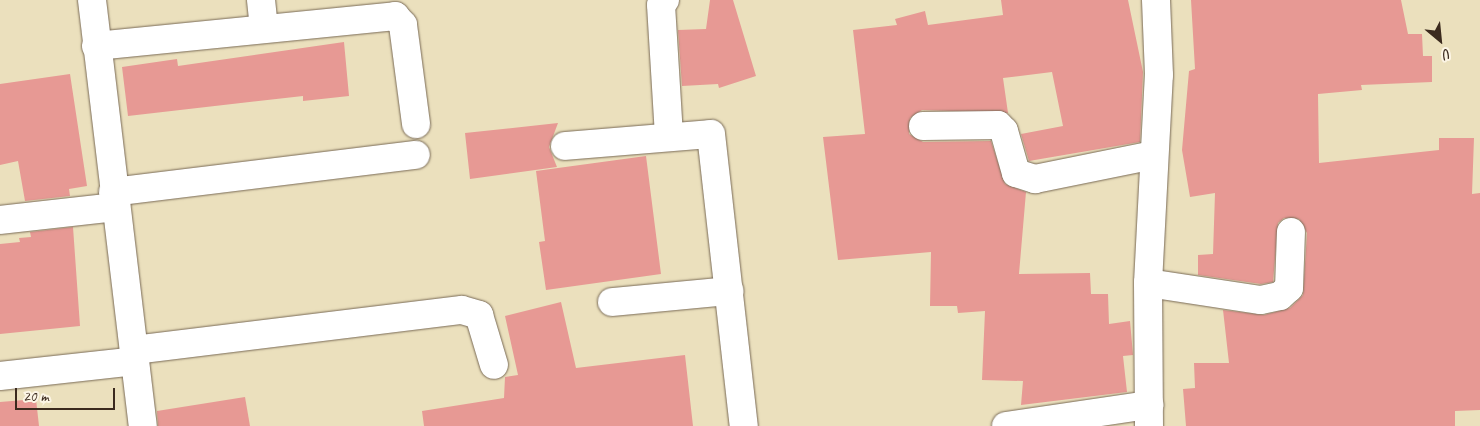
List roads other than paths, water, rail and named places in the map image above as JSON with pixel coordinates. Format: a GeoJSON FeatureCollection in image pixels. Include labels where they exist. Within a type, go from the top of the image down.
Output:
{"type":"FeatureCollection","features":[{"type":"Feature","properties":{"kind":"street"},"geometry":{"type":"LineString","coordinates":[[92,0],[114,199],[143,426]]}},
{"type":"Feature","properties":{"kind":"street"},"geometry":{"type":"LineString","coordinates":[[261,0],[264,27]]}},
{"type":"Feature","properties":{"kind":"street"},"geometry":{"type":"LineString","coordinates":[[665,0],[661,5],[669,137]]}},
{"type":"Feature","properties":{"kind":"street"},"geometry":{"type":"LineString","coordinates":[[1006,426],[1149,415],[1148,282],[1159,75],[1156,0]]}},
{"type":"Feature","properties":{"kind":"street"},"geometry":{"type":"LineString","coordinates":[[96,46],[264,27],[395,16],[403,25],[416,124]]}},
{"type":"Feature","properties":{"kind":"street"},"geometry":{"type":"LineString","coordinates":[[923,126],[998,125],[1004,130],[1016,173],[1035,179],[1154,155]]}},
{"type":"Feature","properties":{"kind":"street"},"geometry":{"type":"LineString","coordinates":[[565,146],[711,134],[744,426]]}},
{"type":"Feature","properties":{"kind":"street"},"geometry":{"type":"LineString","coordinates":[[0,220],[114,199],[416,155]]}},
{"type":"Feature","properties":{"kind":"street"},"geometry":{"type":"LineString","coordinates":[[1148,282],[1261,300],[1280,296],[1289,288],[1291,232]]}},
{"type":"Feature","properties":{"kind":"street"},"geometry":{"type":"LineString","coordinates":[[612,302],[729,291]]}},
{"type":"Feature","properties":{"kind":"street"},"geometry":{"type":"LineString","coordinates":[[0,376],[134,355],[462,310],[479,315],[494,365]]}}]}
